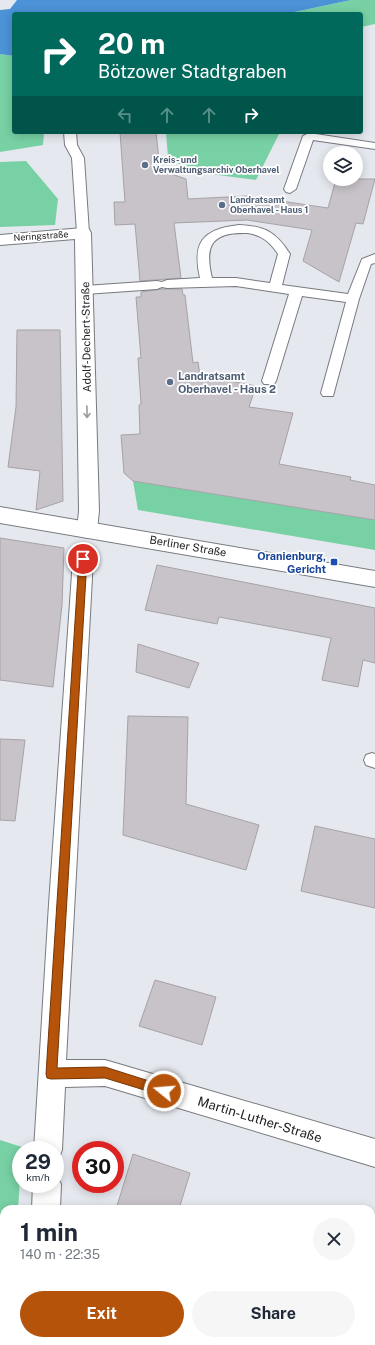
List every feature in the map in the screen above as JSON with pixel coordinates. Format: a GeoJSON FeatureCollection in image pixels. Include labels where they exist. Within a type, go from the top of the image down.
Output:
{"type":"FeatureCollection","features":[{"type":"Feature","properties":{"kind":"street","name":"Neringstraße"},"geometry":{"type":"LineString","coordinates":[[0,240],[83,233]]}},
{"type":"Feature","properties":{"kind":"street","name":"Adolf-Dechert-Straße"},"geometry":{"type":"LineString","coordinates":[[83,233],[89,511],[87,530]]}},
{"type":"Feature","properties":{"kind":"street","name":"Berliner Straße"},"geometry":{"type":"LineString","coordinates":[[0,516],[375,579]]}},
{"type":"Feature","properties":{"kind":"street"},"geometry":{"type":"LineString","coordinates":[[48,1141],[51,1074],[83,559]]}},
{"type":"Feature","properties":{"kind":"street","name":"Martin-Luther-Straße"},"geometry":{"type":"LineString","coordinates":[[51,1074],[105,1073],[375,1153]]}},
{"type":"Feature","properties":{"kind":"street"},"geometry":{"type":"LineString","coordinates":[[46,1205],[47,1193]]}},
{"type":"Feature","properties":{"kind":"lane","name":"Adolf-Dechert-Straße"},"geometry":{"type":"LineString","coordinates":[[70,134],[71,145],[78,158],[83,233]]}},
{"type":"Feature","properties":{"kind":"lane"},"geometry":{"type":"LineString","coordinates":[[290,189],[309,136],[375,146]]}},
{"type":"Feature","properties":{"kind":"lane"},"geometry":{"type":"LineString","coordinates":[[207,282],[202,261],[204,246],[218,233],[240,229],[263,233],[277,244],[284,254],[276,287]]}},
{"type":"Feature","properties":{"kind":"lane"},"geometry":{"type":"LineString","coordinates":[[328,393],[353,299],[366,262],[375,258]]}},
{"type":"Feature","properties":{"kind":"lane"},"geometry":{"type":"LineString","coordinates":[[85,290],[207,282],[236,282],[353,299]]}},
{"type":"Feature","properties":{"kind":"lane"},"geometry":{"type":"LineString","coordinates":[[269,381],[297,290]]}},
{"type":"Feature","properties":{"kind":"green space"},"geometry":{"type":"Polygon","coordinates":[[[351,0],[375,0],[375,24],[363,27],[363,12],[294,12],[351,0]]]}},
{"type":"Feature","properties":{"kind":"green space"},"geometry":{"type":"Polygon","coordinates":[[[0,54],[12,56],[12,134],[44,134],[43,145],[0,152],[0,54]]]}},
{"type":"Feature","properties":{"kind":"green space"},"geometry":{"type":"Polygon","coordinates":[[[166,134],[279,134],[256,180],[195,172],[168,158],[166,134]]]}},
{"type":"Feature","properties":{"kind":"green space"},"geometry":{"type":"Polygon","coordinates":[[[26,161],[58,199],[55,225],[0,227],[0,162],[26,161]]]}},
{"type":"Feature","properties":{"kind":"green space"},"geometry":{"type":"Polygon","coordinates":[[[133,481],[375,520],[375,550],[138,510],[133,481]]]}},
{"type":"Feature","properties":{"kind":"green space"},"geometry":{"type":"Polygon","coordinates":[[[0,1140],[12,1144],[12,1193],[19,1193],[18,1205],[0,1205],[0,1140]]]}},
{"type":"Feature","properties":{"kind":"water"},"geometry":{"type":"Polygon","coordinates":[[[17,0],[351,0],[294,12],[12,12],[12,56],[0,54],[0,10],[10,9],[17,0]]]}},
{"type":"Feature","properties":{"kind":"building","name":"Landratsamt Oberhavel - Haus 1"},"geometry":{"type":"Polygon","coordinates":[[[120,134],[156,134],[160,170],[186,179],[188,199],[247,196],[328,208],[334,186],[363,186],[363,179],[375,179],[363,224],[356,223],[339,282],[303,261],[312,230],[247,220],[174,223],[181,278],[140,281],[135,224],[115,225],[114,202],[125,202],[120,134]]]}},
{"type":"Feature","properties":{"kind":"building"},"geometry":{"type":"Polygon","coordinates":[[[162,289],[182,289],[183,295],[185,295],[193,363],[198,362],[200,375],[256,386],[249,407],[293,413],[279,464],[351,477],[350,480],[375,485],[375,520],[133,481],[124,473],[121,435],[140,434],[139,405],[141,404],[138,358],[141,358],[136,297],[141,297],[141,292],[162,289]]]}},
{"type":"Feature","properties":{"kind":"building"},"geometry":{"type":"Polygon","coordinates":[[[17,330],[60,330],[63,501],[36,510],[40,471],[8,467],[16,407],[17,330]]]}},
{"type":"Feature","properties":{"kind":"building"},"geometry":{"type":"Polygon","coordinates":[[[0,538],[64,548],[62,605],[53,687],[0,680],[0,538]]]}},
{"type":"Feature","properties":{"kind":"building"},"geometry":{"type":"Polygon","coordinates":[[[157,565],[375,608],[375,663],[363,660],[358,687],[322,680],[331,638],[219,617],[217,624],[145,610],[157,565]]]}},
{"type":"Feature","properties":{"kind":"building"},"geometry":{"type":"Polygon","coordinates":[[[138,644],[199,663],[189,688],[136,672],[138,644]]]}},
{"type":"Feature","properties":{"kind":"building"},"geometry":{"type":"Polygon","coordinates":[[[128,716],[188,717],[186,804],[259,825],[246,870],[123,835],[128,716]]]}},
{"type":"Feature","properties":{"kind":"building"},"geometry":{"type":"Polygon","coordinates":[[[0,739],[25,740],[15,821],[0,820],[0,739]]]}},
{"type":"Feature","properties":{"kind":"building"},"geometry":{"type":"Polygon","coordinates":[[[315,826],[375,839],[375,908],[301,891],[315,826]]]}},
{"type":"Feature","properties":{"kind":"building"},"geometry":{"type":"Polygon","coordinates":[[[155,980],[216,997],[202,1045],[139,1026],[155,980]]]}},
{"type":"Feature","properties":{"kind":"building"},"geometry":{"type":"Polygon","coordinates":[[[133,1154],[190,1173],[180,1205],[117,1205],[121,1193],[124,1193],[124,1183],[133,1154]]]}},
{"type":"Feature","properties":{"kind":"place","name":"Kreis- und Verwaltungsarchiv Oberhavel"},"geometry":{"type":"Point","coordinates":[145,165]}},
{"type":"Feature","properties":{"kind":"place","name":"Landratsamt Oberhavel - Haus 1"},"geometry":{"type":"Point","coordinates":[222,205]}},
{"type":"Feature","properties":{"kind":"place","name":"Landratsamt Oberhavel - Haus 2"},"geometry":{"type":"Point","coordinates":[170,382]}},
{"type":"Feature","properties":{"kind":"place","name":"Oranienburg, Gericht"},"geometry":{"type":"Point","coordinates":[334,562]}},
{"type":"Feature","properties":{"kind":"route"},"geometry":{"type":"LineString","coordinates":[[83,559],[51,1074],[105,1073],[164,1091]]}}]}
